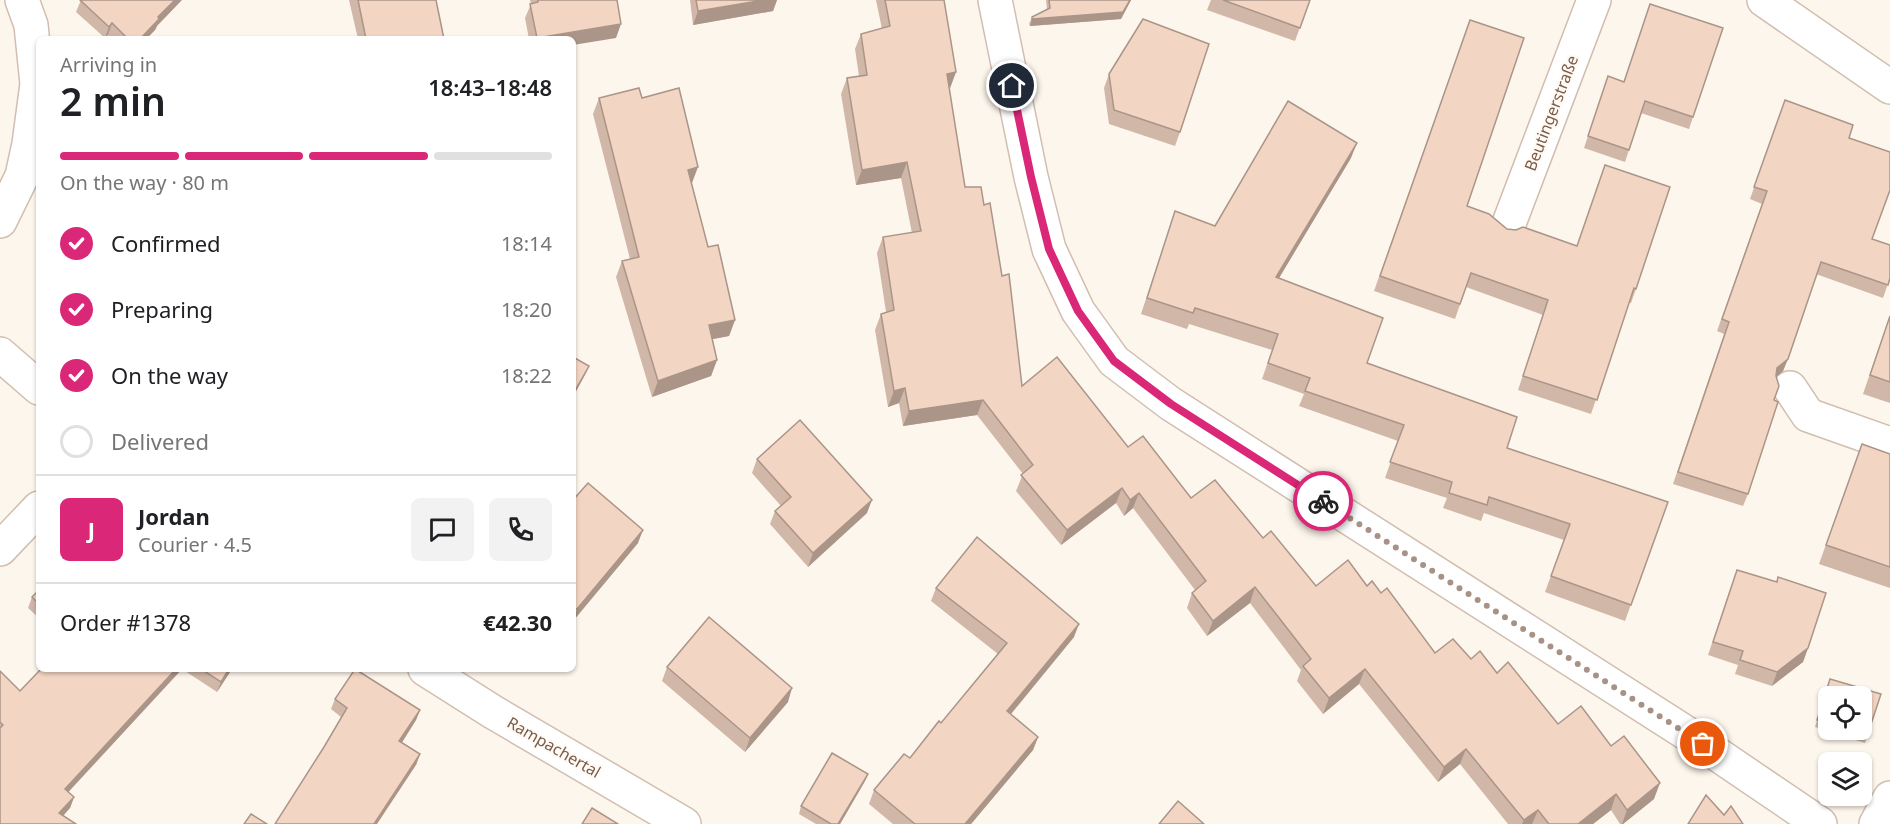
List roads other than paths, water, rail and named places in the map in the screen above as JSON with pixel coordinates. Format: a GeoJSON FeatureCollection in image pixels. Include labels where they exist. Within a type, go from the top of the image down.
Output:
{"type":"FeatureCollection","features":[{"type":"Feature","properties":{"kind":"street"},"geometry":{"type":"LineString","coordinates":[[22,0],[31,25],[36,74]]}},
{"type":"Feature","properties":{"kind":"street"},"geometry":{"type":"LineString","coordinates":[[995,0],[1031,177],[1049,249],[1078,311],[1114,361],[1171,404],[1683,731],[1820,824]]}},
{"type":"Feature","properties":{"kind":"street","name":"Beutingerstraße"},"geometry":{"type":"LineString","coordinates":[[1508,226],[1594,0]]}},
{"type":"Feature","properties":{"kind":"street"},"geometry":{"type":"LineString","coordinates":[[1764,0],[1890,87]]}},
{"type":"Feature","properties":{"kind":"street"},"geometry":{"type":"LineString","coordinates":[[0,221],[22,176],[36,92]]}},
{"type":"Feature","properties":{"kind":"street"},"geometry":{"type":"LineString","coordinates":[[0,354],[36,385]]}},
{"type":"Feature","properties":{"kind":"street"},"geometry":{"type":"LineString","coordinates":[[1790,388],[1808,415],[1890,444]]}},
{"type":"Feature","properties":{"kind":"street"},"geometry":{"type":"LineString","coordinates":[[0,549],[36,511]]}},
{"type":"Feature","properties":{"kind":"street","name":"Rampachertal"},"geometry":{"type":"LineString","coordinates":[[430,672],[493,712],[684,824]]}},
{"type":"Feature","properties":{"kind":"street"},"geometry":{"type":"LineString","coordinates":[[1876,824],[1890,798]]}}]}
